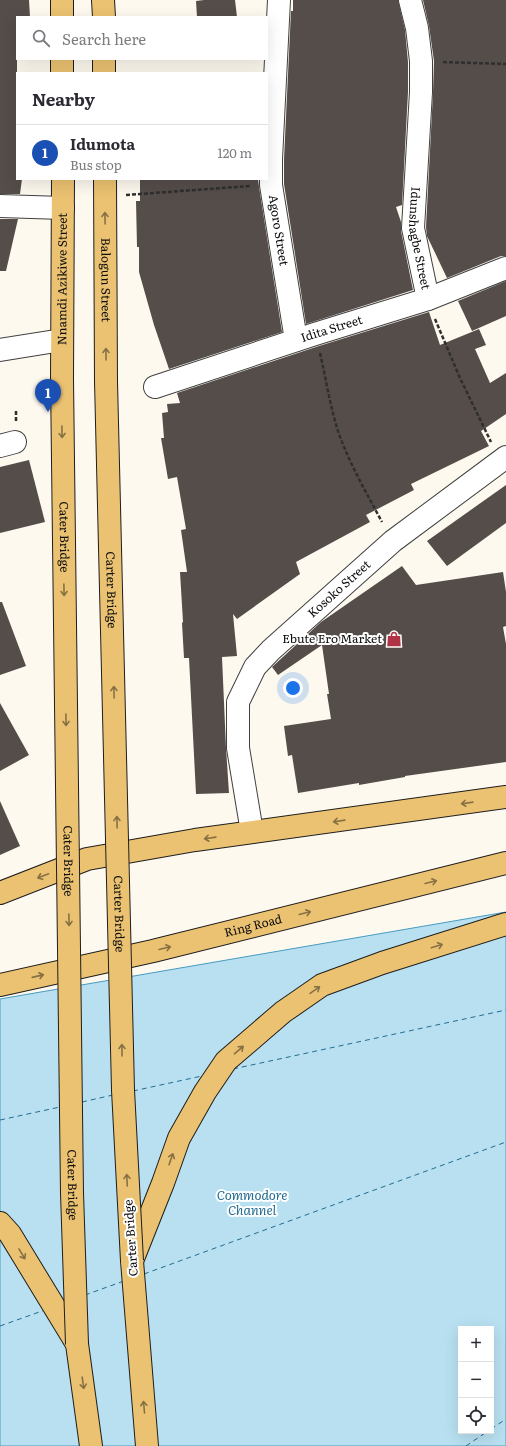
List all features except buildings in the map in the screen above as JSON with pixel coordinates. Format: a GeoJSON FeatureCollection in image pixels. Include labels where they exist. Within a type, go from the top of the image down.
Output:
{"type":"FeatureCollection","features":[{"type":"Feature","properties":{"kind":"main road"},"geometry":{"type":"LineString","coordinates":[[104,0],[104,16]]}},
{"type":"Feature","properties":{"kind":"main road"},"geometry":{"type":"LineString","coordinates":[[62,60],[62,72]]}},
{"type":"Feature","properties":{"kind":"main road"},"geometry":{"type":"LineString","coordinates":[[104,60],[104,72]]}},
{"type":"Feature","properties":{"kind":"main road","name":"Nnamdi Azikiwe Street"},"geometry":{"type":"LineString","coordinates":[[62,379],[63,180]]}},
{"type":"Feature","properties":{"kind":"main road","name":"Balogun Street"},"geometry":{"type":"LineString","coordinates":[[105,187],[106,381]]}},
{"type":"Feature","properties":{"kind":"main road","name":"Cater Bridge"},"geometry":{"type":"LineString","coordinates":[[62,379],[72,1192],[77,1344]]}},
{"type":"Feature","properties":{"kind":"main road","name":"Carter Bridge"},"geometry":{"type":"LineString","coordinates":[[106,381],[123,1090],[132,1261],[147,1446]]}},
{"type":"Feature","properties":{"kind":"main road"},"geometry":{"type":"LineString","coordinates":[[0,893],[87,859],[195,840],[506,797]]}},
{"type":"Feature","properties":{"kind":"main road","name":"Ring Road"},"geometry":{"type":"LineString","coordinates":[[0,985],[153,951],[506,863]]}},
{"type":"Feature","properties":{"kind":"main road"},"geometry":{"type":"LineString","coordinates":[[132,1261],[179,1138],[205,1092],[226,1061],[283,1012],[322,985],[382,963],[506,924]]}},
{"type":"Feature","properties":{"kind":"main road"},"geometry":{"type":"LineString","coordinates":[[0,1223],[10,1234],[77,1344],[91,1446]]}},
{"type":"Feature","properties":{"kind":"street","name":"Agoro Street"},"geometry":{"type":"LineString","coordinates":[[279,0],[271,185],[280,245],[306,337]]}},
{"type":"Feature","properties":{"kind":"street","name":"Idunshagbe Street"},"geometry":{"type":"LineString","coordinates":[[410,0],[417,28],[421,61],[422,92],[413,228],[428,299]]}},
{"type":"Feature","properties":{"kind":"street"},"geometry":{"type":"LineString","coordinates":[[0,206],[63,208]]}},
{"type":"Feature","properties":{"kind":"street","name":"Idita Street"},"geometry":{"type":"LineString","coordinates":[[155,387],[306,337],[428,299],[506,268]]}},
{"type":"Feature","properties":{"kind":"street"},"geometry":{"type":"LineString","coordinates":[[0,350],[62,340]]}},
{"type":"Feature","properties":{"kind":"street","name":"Kosoko Street"},"geometry":{"type":"LineString","coordinates":[[252,832],[238,748],[238,702],[255,667],[271,650],[393,542],[503,460]]}},
{"type":"Feature","properties":{"kind":"path"},"geometry":{"type":"LineString","coordinates":[[421,61],[506,64]]}},
{"type":"Feature","properties":{"kind":"path"},"geometry":{"type":"LineString","coordinates":[[105,187],[271,185]]}},
{"type":"Feature","properties":{"kind":"path","name":"Idunshagbe Street"},"geometry":{"type":"LineString","coordinates":[[428,299],[442,339],[460,378],[503,460]]}},
{"type":"Feature","properties":{"kind":"path"},"geometry":{"type":"LineString","coordinates":[[306,337],[353,469],[393,542]]}},
{"type":"Feature","properties":{"kind":"water","name":"Commodore Channel"},"geometry":{"type":"Polygon","coordinates":[[[506,912],[506,1446],[0,1446],[0,999],[506,912]]]}},
{"type":"Feature","properties":{"kind":"ferry route"},"geometry":{"type":"LineString","coordinates":[[233,1069],[506,1010]]}},
{"type":"Feature","properties":{"kind":"ferry route"},"geometry":{"type":"LineString","coordinates":[[133,1091],[202,1076]]}},
{"type":"Feature","properties":{"kind":"ferry route"},"geometry":{"type":"LineString","coordinates":[[82,1102],[113,1095]]}},
{"type":"Feature","properties":{"kind":"ferry route"},"geometry":{"type":"LineString","coordinates":[[0,1120],[60,1107]]}},
{"type":"Feature","properties":{"kind":"ferry route"},"geometry":{"type":"LineString","coordinates":[[144,1274],[506,1142]]}},
{"type":"Feature","properties":{"kind":"ferry route"},"geometry":{"type":"LineString","coordinates":[[85,1295],[124,1281]]}},
{"type":"Feature","properties":{"kind":"ferry route"},"geometry":{"type":"LineString","coordinates":[[0,1326],[45,1310]]}},
{"type":"Feature","properties":{"kind":"ferry route"},"geometry":{"type":"LineString","coordinates":[[494,1427],[506,1419]]}},
{"type":"Feature","properties":{"kind":"ferry route"},"geometry":{"type":"LineString","coordinates":[[466,1446],[484,1434]]}},
{"type":"Feature","properties":{"kind":"place","name":"Idumota"},"geometry":{"type":"Point","coordinates":[48,412]}},
{"type":"Feature","properties":{"kind":"place","name":"Ebute Ero Market"},"geometry":{"type":"Point","coordinates":[394,639]}}]}
